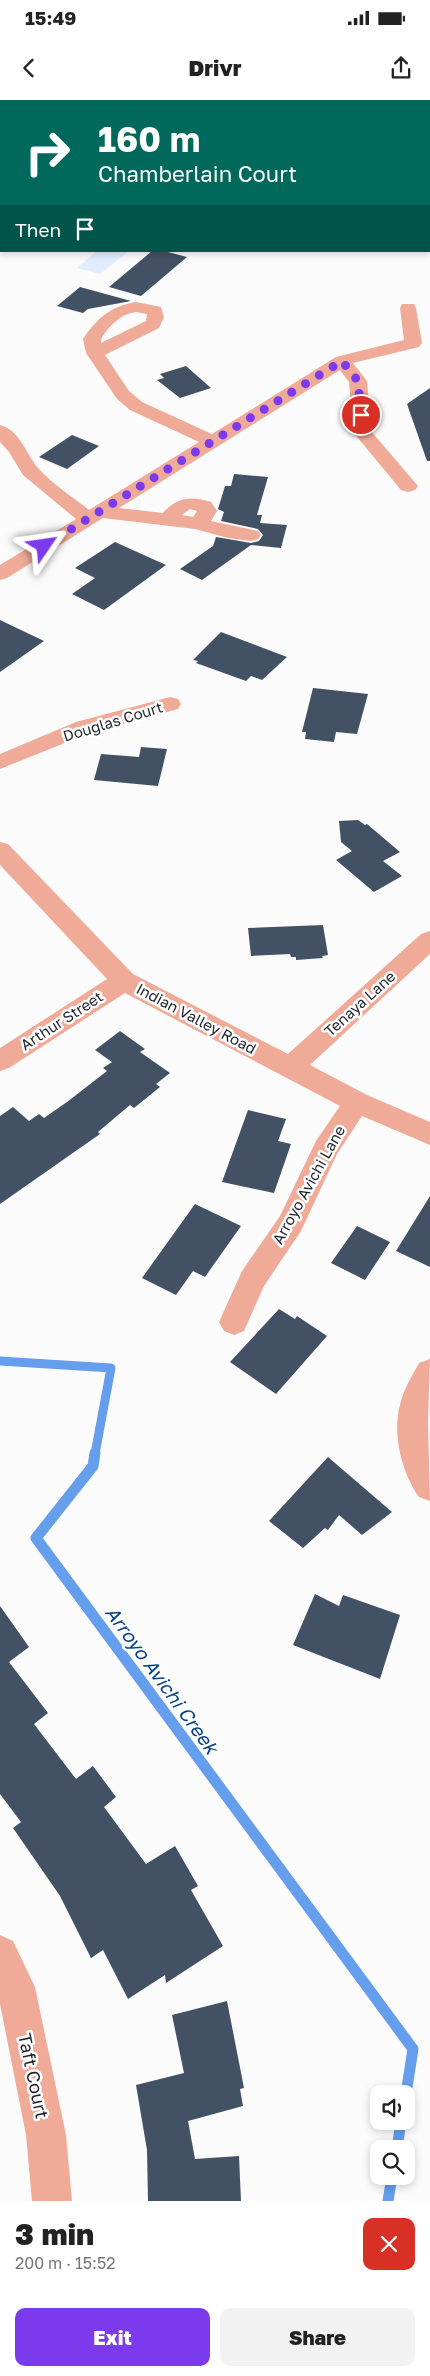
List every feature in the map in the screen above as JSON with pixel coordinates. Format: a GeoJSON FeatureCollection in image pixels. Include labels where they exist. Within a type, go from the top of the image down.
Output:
{"type":"FeatureCollection","features":[{"type":"Feature","properties":{"kind":"street"},"geometry":{"type":"LineString","coordinates":[[0,574],[342,361],[422,342],[408,308]]}},
{"type":"Feature","properties":{"kind":"street"},"geometry":{"type":"LineString","coordinates":[[95,352],[123,395],[136,406],[213,441]]}},
{"type":"Feature","properties":{"kind":"street"},"geometry":{"type":"LineString","coordinates":[[342,361],[358,381],[362,432],[408,486]]}},
{"type":"Feature","properties":{"kind":"street"},"geometry":{"type":"LineString","coordinates":[[0,431],[17,449],[30,471],[93,516],[197,523],[228,532],[251,535]]}},
{"type":"Feature","properties":{"kind":"street","name":"Douglas Court"},"geometry":{"type":"LineString","coordinates":[[0,762],[84,727],[170,704]]}},
{"type":"Feature","properties":{"kind":"street","name":"Indian Valley Road"},"geometry":{"type":"LineString","coordinates":[[0,850],[124,981],[357,1102],[430,1134]]}},
{"type":"Feature","properties":{"kind":"street","name":"Tenaya Lane"},"geometry":{"type":"LineString","coordinates":[[290,1068],[430,940]]}},
{"type":"Feature","properties":{"kind":"street","name":"Arthur Street"},"geometry":{"type":"LineString","coordinates":[[0,1061],[124,981]]}},
{"type":"Feature","properties":{"kind":"street","name":"Arroyo Avichi Lane"},"geometry":{"type":"LineString","coordinates":[[234,1322],[252,1280],[291,1223],[326,1149],[357,1102]]}},
{"type":"Feature","properties":{"kind":"street"},"geometry":{"type":"LineString","coordinates":[[427,1469],[411,1429],[418,1397],[430,1372]]}},
{"type":"Feature","properties":{"kind":"street","name":"Taft Court"},"geometry":{"type":"LineString","coordinates":[[0,1954],[16,1987],[46,2135],[52,2201]]}},
{"type":"Feature","properties":{"kind":"shaded area"},"geometry":{"type":"Polygon","coordinates":[[[96,252],[128,252],[100,274],[77,268],[96,252]]]}},
{"type":"Feature","properties":{"kind":"building"},"geometry":{"type":"Polygon","coordinates":[[[151,252],[168,252],[187,257],[141,296],[109,287],[151,252]]]}},
{"type":"Feature","properties":{"kind":"building"},"geometry":{"type":"Polygon","coordinates":[[[80,287],[131,301],[88,309],[83,313],[57,306],[80,287]]]}},
{"type":"Feature","properties":{"kind":"building"},"geometry":{"type":"Polygon","coordinates":[[[186,366],[211,388],[180,398],[157,380],[164,378],[160,374],[186,366]]]}},
{"type":"Feature","properties":{"kind":"building"},"geometry":{"type":"Polygon","coordinates":[[[430,388],[430,461],[427,461],[407,404],[430,388]]]}},
{"type":"Feature","properties":{"kind":"building"},"geometry":{"type":"Polygon","coordinates":[[[72,435],[99,446],[67,469],[39,457],[72,435]]]}},
{"type":"Feature","properties":{"kind":"building"},"geometry":{"type":"Polygon","coordinates":[[[234,474],[268,477],[257,515],[262,515],[260,523],[287,525],[281,548],[251,545],[202,580],[180,569],[213,546],[216,537],[251,543],[259,541],[263,535],[258,529],[221,521],[224,512],[218,509],[225,486],[231,486],[234,474]]]}},
{"type":"Feature","properties":{"kind":"building"},"geometry":{"type":"Polygon","coordinates":[[[115,542],[166,565],[104,610],[72,594],[95,578],[75,568],[115,542]]]}},
{"type":"Feature","properties":{"kind":"building"},"geometry":{"type":"Polygon","coordinates":[[[0,620],[44,641],[0,672],[0,620]]]}},
{"type":"Feature","properties":{"kind":"building"},"geometry":{"type":"Polygon","coordinates":[[[221,632],[287,657],[262,680],[251,676],[246,681],[196,663],[198,661],[193,660],[221,632]]]}},
{"type":"Feature","properties":{"kind":"building"},"geometry":{"type":"Polygon","coordinates":[[[313,688],[368,694],[357,734],[336,732],[334,742],[305,739],[306,732],[302,732],[313,688]]]}},
{"type":"Feature","properties":{"kind":"building"},"geometry":{"type":"Polygon","coordinates":[[[141,747],[167,749],[158,786],[94,780],[101,754],[139,757],[141,747]]]}},
{"type":"Feature","properties":{"kind":"building"},"geometry":{"type":"Polygon","coordinates":[[[358,820],[365,825],[367,824],[400,852],[383,861],[402,876],[374,892],[336,860],[352,851],[341,842],[339,821],[358,820]]]}},
{"type":"Feature","properties":{"kind":"building"},"geometry":{"type":"Polygon","coordinates":[[[323,925],[328,955],[322,956],[323,958],[296,960],[296,957],[291,957],[290,954],[251,956],[248,928],[323,925]]]}},
{"type":"Feature","properties":{"kind":"building"},"geometry":{"type":"Polygon","coordinates":[[[120,1031],[145,1049],[140,1052],[170,1073],[156,1084],[160,1087],[134,1108],[130,1105],[98,1132],[100,1134],[0,1204],[0,1116],[13,1107],[29,1121],[39,1114],[44,1118],[67,1102],[107,1071],[103,1068],[112,1062],[95,1050],[120,1031]]]}},
{"type":"Feature","properties":{"kind":"building"},"geometry":{"type":"Polygon","coordinates":[[[248,1110],[286,1119],[278,1141],[291,1144],[274,1193],[222,1182],[248,1110]]]}},
{"type":"Feature","properties":{"kind":"building"},"geometry":{"type":"Polygon","coordinates":[[[430,1196],[430,1267],[396,1251],[430,1196]]]}},
{"type":"Feature","properties":{"kind":"building"},"geometry":{"type":"Polygon","coordinates":[[[195,1204],[241,1226],[205,1277],[193,1271],[176,1295],[142,1278],[195,1204]]]}},
{"type":"Feature","properties":{"kind":"building"},"geometry":{"type":"Polygon","coordinates":[[[357,1226],[390,1242],[365,1280],[331,1263],[357,1226]]]}},
{"type":"Feature","properties":{"kind":"building"},"geometry":{"type":"Polygon","coordinates":[[[279,1309],[295,1319],[297,1316],[327,1336],[276,1394],[230,1362],[279,1309]]]}},
{"type":"Feature","properties":{"kind":"building"},"geometry":{"type":"Polygon","coordinates":[[[328,1457],[392,1512],[362,1535],[339,1515],[328,1530],[325,1528],[303,1548],[269,1521],[328,1457]]]}},
{"type":"Feature","properties":{"kind":"building"},"geometry":{"type":"Polygon","coordinates":[[[315,1594],[339,1606],[343,1595],[400,1615],[380,1679],[293,1645],[315,1594]]]}},
{"type":"Feature","properties":{"kind":"building"},"geometry":{"type":"Polygon","coordinates":[[[0,1606],[29,1647],[9,1662],[48,1713],[34,1724],[76,1779],[93,1766],[116,1797],[104,1807],[146,1864],[175,1846],[198,1886],[191,1890],[223,1946],[166,1983],[165,1975],[128,1999],[103,1950],[91,1958],[60,1896],[13,1828],[21,1822],[0,1794],[0,1606]]]}},
{"type":"Feature","properties":{"kind":"building"},"geometry":{"type":"Polygon","coordinates":[[[227,2001],[244,2088],[240,2089],[243,2106],[188,2121],[195,2159],[239,2156],[241,2201],[148,2201],[147,2150],[136,2085],[184,2073],[172,2015],[227,2001]]]}},
{"type":"Feature","properties":{"kind":"waterway","name":"Arroyo Avichi Creek"},"geometry":{"type":"LineString","coordinates":[[0,1361],[111,1368],[95,1454]]}},
{"type":"Feature","properties":{"kind":"waterway","name":"Arroyo Avichi Creek"},"geometry":{"type":"LineString","coordinates":[[95,1453],[93,1466],[36,1538],[413,2049],[407,2085]]}},
{"type":"Feature","properties":{"kind":"waterway","name":"Arroyo Avichi Creek"},"geometry":{"type":"LineString","coordinates":[[398,2140],[400,2130]]}},
{"type":"Feature","properties":{"kind":"waterway","name":"Arroyo Avichi Creek"},"geometry":{"type":"LineString","coordinates":[[388,2201],[391,2185]]}},
{"type":"Feature","properties":{"kind":"route"},"geometry":{"type":"LineString","coordinates":[[44,546],[342,361],[358,381],[361,415]]}}]}
